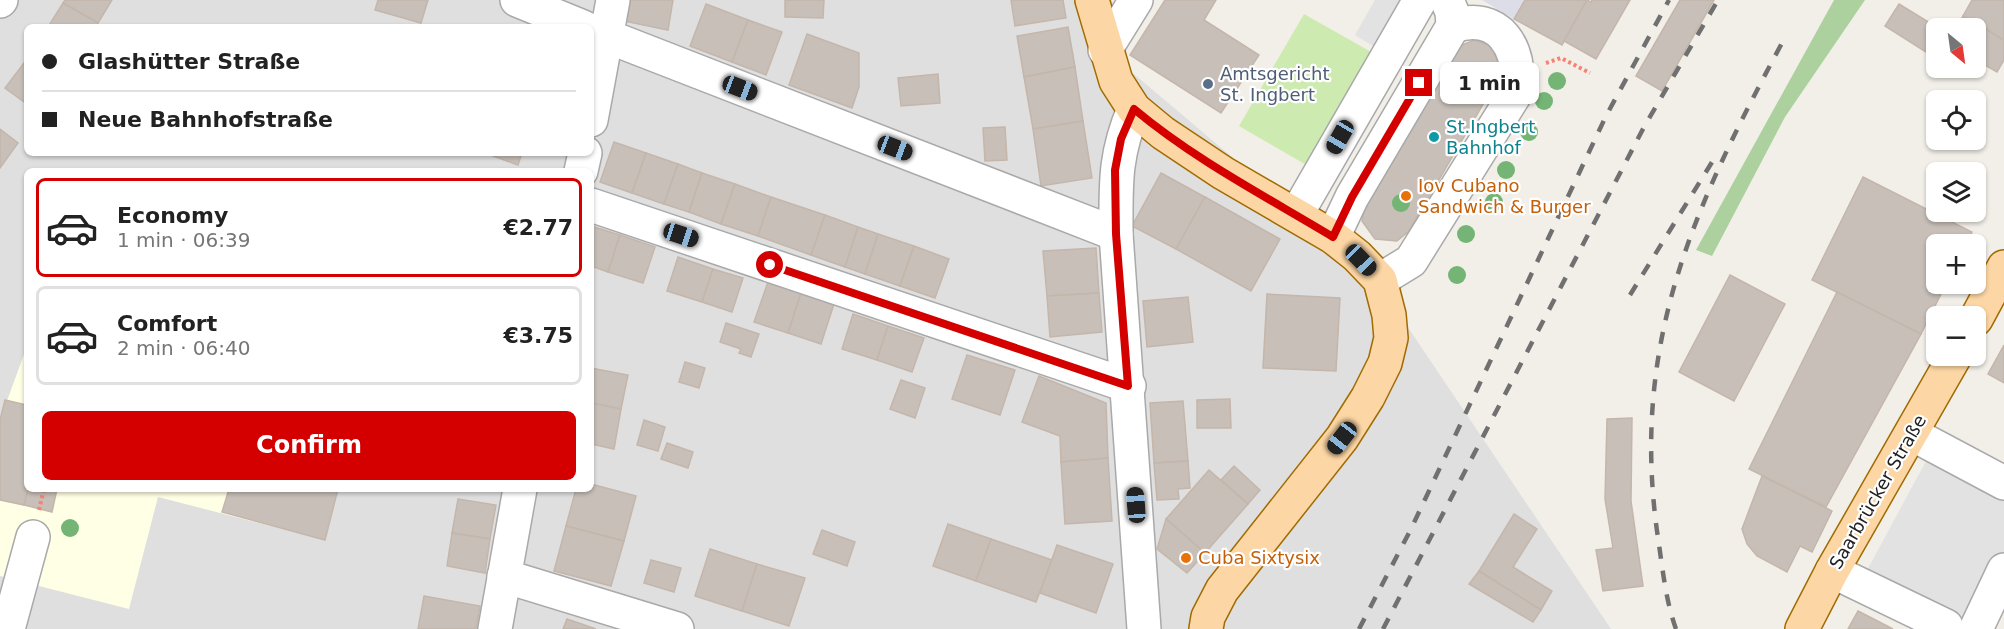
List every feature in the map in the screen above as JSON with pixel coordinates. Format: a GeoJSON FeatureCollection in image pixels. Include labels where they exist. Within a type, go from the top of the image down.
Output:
{"type":"FeatureCollection","features":[{"type":"Feature","properties":{"kind":"main road"},"geometry":{"type":"LineString","coordinates":[[1092,0],[1116,81],[1134,109],[1163,133],[1223,173],[1333,237],[1357,256],[1380,280],[1391,338],[1385,363],[1368,397],[1342,438],[1222,590],[1206,629]]}},
{"type":"Feature","properties":{"kind":"main road"},"geometry":{"type":"LineString","coordinates":[[1983,306],[2004,267]]}},
{"type":"Feature","properties":{"kind":"main road","name":"Saarbrücker Straße"},"geometry":{"type":"LineString","coordinates":[[1802,629],[1832,571],[1949,366]]}},
{"type":"Feature","properties":{"kind":"street"},"geometry":{"type":"LineString","coordinates":[[517,0],[576,24]]}},
{"type":"Feature","properties":{"kind":"street"},"geometry":{"type":"LineString","coordinates":[[594,29],[613,0]]}},
{"type":"Feature","properties":{"kind":"street"},"geometry":{"type":"LineString","coordinates":[[1105,50],[1136,0]]}},
{"type":"Feature","properties":{"kind":"street"},"geometry":{"type":"LineString","coordinates":[[1296,215],[1420,0]]}},
{"type":"Feature","properties":{"kind":"street"},"geometry":{"type":"LineString","coordinates":[[1333,237],[1450,13],[1469,21],[1488,25],[1504,35],[1513,50],[1519,71],[1517,91],[1411,261],[1380,280]]}},
{"type":"Feature","properties":{"kind":"street"},"geometry":{"type":"LineString","coordinates":[[594,31],[1116,234]]}},
{"type":"Feature","properties":{"kind":"street"},"geometry":{"type":"LineString","coordinates":[[1134,109],[1121,139],[1115,170],[1116,234],[1144,629]]}},
{"type":"Feature","properties":{"kind":"street"},"geometry":{"type":"LineString","coordinates":[[594,206],[1128,386]]}},
{"type":"Feature","properties":{"kind":"street"},"geometry":{"type":"LineString","coordinates":[[1912,434],[2004,483]]}},
{"type":"Feature","properties":{"kind":"street"},"geometry":{"type":"LineString","coordinates":[[495,629],[519,492]]}},
{"type":"Feature","properties":{"kind":"street"},"geometry":{"type":"LineString","coordinates":[[8,629],[33,537]]}},
{"type":"Feature","properties":{"kind":"street"},"geometry":{"type":"LineString","coordinates":[[1832,571],[1961,628],[2004,570]]}},
{"type":"Feature","properties":{"kind":"street"},"geometry":{"type":"LineString","coordinates":[[504,576],[677,629]]}},
{"type":"Feature","properties":{"kind":"path"},"geometry":{"type":"LineString","coordinates":[[1550,62],[1561,58],[1590,73]]}},
{"type":"Feature","properties":{"kind":"shaded area"},"geometry":{"type":"Polygon","coordinates":[[[0,0],[1112,0],[1128,69],[1374,277],[1611,629],[0,629],[0,0]]]}},
{"type":"Feature","properties":{"kind":"shaded area"},"geometry":{"type":"Polygon","coordinates":[[[1375,0],[1405,0],[1378,49],[1355,35],[1375,0]]]}},
{"type":"Feature","properties":{"kind":"shaded area"},"geometry":{"type":"Polygon","coordinates":[[[1482,0],[1525,0],[1514,19],[1482,0]]]}},
{"type":"Feature","properties":{"kind":"shaded area"},"geometry":{"type":"Polygon","coordinates":[[[24,354],[24,492],[337,492],[325,540],[158,497],[129,609],[0,576],[0,420],[24,354]]]}},
{"type":"Feature","properties":{"kind":"shaded area"},"geometry":{"type":"Polygon","coordinates":[[[1939,437],[2004,469],[2004,565],[1972,629],[1864,576],[1939,437]]]}},
{"type":"Feature","properties":{"kind":"green space"},"geometry":{"type":"Polygon","coordinates":[[[1834,0],[1865,0],[1785,117],[1712,256],[1696,250],[1834,0]]]}},
{"type":"Feature","properties":{"kind":"green space"},"geometry":{"type":"Polygon","coordinates":[[[1304,14],[1373,53],[1308,166],[1239,126],[1304,14]]]}},
{"type":"Feature","properties":{"kind":"building"},"geometry":{"type":"Polygon","coordinates":[[[65,0],[112,0],[98,23],[63,3],[65,0]]]}},
{"type":"Feature","properties":{"kind":"building"},"geometry":{"type":"Polygon","coordinates":[[[378,0],[428,0],[421,23],[375,10],[378,0]]]}},
{"type":"Feature","properties":{"kind":"building"},"geometry":{"type":"Polygon","coordinates":[[[623,0],[673,0],[668,30],[619,20],[623,0]]]}},
{"type":"Feature","properties":{"kind":"building"},"geometry":{"type":"Polygon","coordinates":[[[785,0],[824,0],[823,18],[785,17],[785,0]]]}},
{"type":"Feature","properties":{"kind":"building"},"geometry":{"type":"Polygon","coordinates":[[[1011,0],[1063,0],[1066,18],[1015,26],[1011,0]]]}},
{"type":"Feature","properties":{"kind":"building","name":"Amtsgericht St. Ingbert"},"geometry":{"type":"Polygon","coordinates":[[[1165,0],[1216,0],[1204,20],[1259,55],[1221,113],[1130,55],[1165,0]]]}},
{"type":"Feature","properties":{"kind":"building"},"geometry":{"type":"Polygon","coordinates":[[[1525,0],[1587,0],[1562,45],[1514,19],[1525,0]]]}},
{"type":"Feature","properties":{"kind":"building"},"geometry":{"type":"Polygon","coordinates":[[[1587,0],[1591,2],[1592,0],[1630,0],[1596,59],[1564,41],[1587,0]]]}},
{"type":"Feature","properties":{"kind":"building"},"geometry":{"type":"Polygon","coordinates":[[[1680,0],[1714,0],[1662,91],[1636,76],[1680,0]]]}},
{"type":"Feature","properties":{"kind":"building"},"geometry":{"type":"Polygon","coordinates":[[[1972,0],[2004,0],[2004,40],[1986,29],[1986,18],[1963,16],[1972,0]]]}},
{"type":"Feature","properties":{"kind":"building"},"geometry":{"type":"Polygon","coordinates":[[[63,3],[98,23],[97,24],[50,24],[63,3]]]}},
{"type":"Feature","properties":{"kind":"building"},"geometry":{"type":"Polygon","coordinates":[[[706,4],[748,20],[732,62],[690,46],[706,4]]]}},
{"type":"Feature","properties":{"kind":"building"},"geometry":{"type":"Polygon","coordinates":[[[1899,4],[1926,21],[1926,52],[1885,26],[1899,4]]]}},
{"type":"Feature","properties":{"kind":"building"},"geometry":{"type":"Polygon","coordinates":[[[748,20],[782,32],[766,75],[732,62],[748,20]]]}},
{"type":"Feature","properties":{"kind":"building"},"geometry":{"type":"Polygon","coordinates":[[[1068,27],[1075,67],[1024,77],[1017,36],[1068,27]]]}},
{"type":"Feature","properties":{"kind":"building"},"geometry":{"type":"Polygon","coordinates":[[[1986,29],[2004,40],[2004,60],[1997,72],[1986,66],[1986,29]]]}},
{"type":"Feature","properties":{"kind":"building"},"geometry":{"type":"Polygon","coordinates":[[[807,34],[859,53],[859,87],[852,108],[789,85],[807,34]]]}},
{"type":"Feature","properties":{"kind":"building","name":"St.Ingbert Bahnhof"},"geometry":{"type":"Polygon","coordinates":[[[1475,40],[1489,45],[1499,55],[1502,69],[1499,77],[1409,231],[1397,241],[1375,239],[1362,221],[1365,206],[1456,47],[1475,40]]]}},
{"type":"Feature","properties":{"kind":"building"},"geometry":{"type":"Polygon","coordinates":[[[24,63],[24,102],[5,88],[24,63]]]}},
{"type":"Feature","properties":{"kind":"building"},"geometry":{"type":"Polygon","coordinates":[[[1075,67],[1083,121],[1033,129],[1024,77],[1075,67]]]}},
{"type":"Feature","properties":{"kind":"building"},"geometry":{"type":"Polygon","coordinates":[[[938,74],[940,103],[901,106],[898,78],[938,74]]]}},
{"type":"Feature","properties":{"kind":"building"},"geometry":{"type":"Polygon","coordinates":[[[1083,121],[1092,178],[1041,186],[1033,129],[1083,121]]]}},
{"type":"Feature","properties":{"kind":"building"},"geometry":{"type":"Polygon","coordinates":[[[1005,127],[1007,160],[985,161],[983,128],[1005,127]]]}},
{"type":"Feature","properties":{"kind":"building"},"geometry":{"type":"Polygon","coordinates":[[[0,129],[18,143],[0,168],[0,129]]]}},
{"type":"Feature","properties":{"kind":"building"},"geometry":{"type":"Polygon","coordinates":[[[614,142],[646,153],[632,193],[600,182],[614,142]]]}},
{"type":"Feature","properties":{"kind":"building"},"geometry":{"type":"Polygon","coordinates":[[[646,153],[678,164],[664,204],[632,193],[646,153]]]}},
{"type":"Feature","properties":{"kind":"building"},"geometry":{"type":"Polygon","coordinates":[[[493,156],[521,156],[518,165],[493,156]]]}},
{"type":"Feature","properties":{"kind":"building"},"geometry":{"type":"Polygon","coordinates":[[[678,164],[702,173],[689,212],[664,204],[678,164]]]}},
{"type":"Feature","properties":{"kind":"building"},"geometry":{"type":"Polygon","coordinates":[[[702,173],[735,184],[721,224],[689,212],[702,173]]]}},
{"type":"Feature","properties":{"kind":"building"},"geometry":{"type":"Polygon","coordinates":[[[1161,173],[1205,197],[1176,249],[1132,226],[1161,173]]]}},
{"type":"Feature","properties":{"kind":"building"},"geometry":{"type":"Polygon","coordinates":[[[1863,177],[1926,209],[1926,222],[1952,222],[1972,232],[1971,234],[1926,234],[1926,294],[1941,294],[1935,306],[1926,306],[1926,324],[1921,334],[1812,280],[1863,177]]]}},
{"type":"Feature","properties":{"kind":"building"},"geometry":{"type":"Polygon","coordinates":[[[735,184],[771,197],[758,236],[721,224],[735,184]]]}},
{"type":"Feature","properties":{"kind":"building"},"geometry":{"type":"Polygon","coordinates":[[[771,197],[825,215],[811,255],[758,236],[771,197]]]}},
{"type":"Feature","properties":{"kind":"building"},"geometry":{"type":"Polygon","coordinates":[[[1205,197],[1280,239],[1251,291],[1176,249],[1205,197]]]}},
{"type":"Feature","properties":{"kind":"building"},"geometry":{"type":"Polygon","coordinates":[[[825,215],[858,227],[845,267],[811,255],[825,215]]]}},
{"type":"Feature","properties":{"kind":"building"},"geometry":{"type":"Polygon","coordinates":[[[594,227],[620,235],[608,272],[594,267],[594,227]]]}},
{"type":"Feature","properties":{"kind":"building"},"geometry":{"type":"Polygon","coordinates":[[[858,227],[878,234],[865,274],[845,267],[858,227]]]}},
{"type":"Feature","properties":{"kind":"building"},"geometry":{"type":"Polygon","coordinates":[[[878,234],[914,246],[900,286],[865,274],[878,234]]]}},
{"type":"Feature","properties":{"kind":"building"},"geometry":{"type":"Polygon","coordinates":[[[620,235],[655,247],[643,283],[608,272],[620,235]]]}},
{"type":"Feature","properties":{"kind":"building"},"geometry":{"type":"Polygon","coordinates":[[[914,246],[949,259],[935,298],[900,286],[914,246]]]}},
{"type":"Feature","properties":{"kind":"building"},"geometry":{"type":"Polygon","coordinates":[[[1096,248],[1099,293],[1047,296],[1043,251],[1096,248]]]}},
{"type":"Feature","properties":{"kind":"building"},"geometry":{"type":"Polygon","coordinates":[[[678,257],[713,269],[702,302],[667,291],[678,257]]]}},
{"type":"Feature","properties":{"kind":"building"},"geometry":{"type":"Polygon","coordinates":[[[713,269],[743,278],[732,312],[702,302],[713,269]]]}},
{"type":"Feature","properties":{"kind":"building"},"geometry":{"type":"Polygon","coordinates":[[[1730,275],[1785,304],[1734,401],[1679,372],[1730,275]]]}},
{"type":"Feature","properties":{"kind":"building"},"geometry":{"type":"Polygon","coordinates":[[[768,282],[801,293],[788,333],[754,322],[768,282]]]}},
{"type":"Feature","properties":{"kind":"building"},"geometry":{"type":"Polygon","coordinates":[[[1837,292],[1921,334],[1826,507],[1749,469],[1837,292]]]}},
{"type":"Feature","properties":{"kind":"building"},"geometry":{"type":"Polygon","coordinates":[[[801,293],[834,304],[821,344],[788,333],[801,293]]]}},
{"type":"Feature","properties":{"kind":"building"},"geometry":{"type":"Polygon","coordinates":[[[1099,293],[1102,332],[1050,337],[1047,296],[1099,293]]]}},
{"type":"Feature","properties":{"kind":"building"},"geometry":{"type":"Polygon","coordinates":[[[1267,294],[1340,298],[1336,371],[1263,368],[1267,294]]]}},
{"type":"Feature","properties":{"kind":"building"},"geometry":{"type":"Polygon","coordinates":[[[1188,297],[1193,342],[1147,347],[1143,301],[1188,297]]]}},
{"type":"Feature","properties":{"kind":"building"},"geometry":{"type":"Polygon","coordinates":[[[853,314],[888,326],[877,360],[842,349],[853,314]]]}},
{"type":"Feature","properties":{"kind":"building"},"geometry":{"type":"Polygon","coordinates":[[[726,323],[759,334],[751,357],[739,353],[741,349],[720,342],[726,323]]]}},
{"type":"Feature","properties":{"kind":"building"},"geometry":{"type":"Polygon","coordinates":[[[888,326],[924,338],[912,372],[877,360],[888,326]]]}},
{"type":"Feature","properties":{"kind":"building"},"geometry":{"type":"Polygon","coordinates":[[[2004,345],[2004,383],[1988,374],[2004,345]]]}},
{"type":"Feature","properties":{"kind":"building"},"geometry":{"type":"Polygon","coordinates":[[[967,355],[1015,370],[1000,415],[952,399],[967,355]]]}},
{"type":"Feature","properties":{"kind":"building"},"geometry":{"type":"Polygon","coordinates":[[[685,362],[705,368],[699,388],[679,382],[685,362]]]}},
{"type":"Feature","properties":{"kind":"building"},"geometry":{"type":"Polygon","coordinates":[[[594,369],[628,375],[621,409],[594,404],[594,369]]]}},
{"type":"Feature","properties":{"kind":"building"},"geometry":{"type":"Polygon","coordinates":[[[1039,376],[1106,403],[1108,458],[1061,462],[1060,436],[1022,422],[1039,376]]]}},
{"type":"Feature","properties":{"kind":"building"},"geometry":{"type":"Polygon","coordinates":[[[901,380],[925,388],[915,418],[890,409],[901,380]]]}},
{"type":"Feature","properties":{"kind":"building"},"geometry":{"type":"Polygon","coordinates":[[[1230,399],[1231,428],[1197,428],[1197,400],[1230,399]]]}},
{"type":"Feature","properties":{"kind":"building"},"geometry":{"type":"Polygon","coordinates":[[[5,400],[24,404],[24,492],[27,492],[24,505],[0,500],[0,420],[5,400]]]}},
{"type":"Feature","properties":{"kind":"building"},"geometry":{"type":"Polygon","coordinates":[[[1183,401],[1188,461],[1154,463],[1150,403],[1183,401]]]}},
{"type":"Feature","properties":{"kind":"building"},"geometry":{"type":"Polygon","coordinates":[[[594,404],[621,409],[614,449],[594,445],[594,404]]]}},
{"type":"Feature","properties":{"kind":"building"},"geometry":{"type":"Polygon","coordinates":[[[1632,418],[1631,501],[1643,586],[1603,591],[1596,550],[1613,548],[1605,499],[1607,419],[1632,418]]]}},
{"type":"Feature","properties":{"kind":"building"},"geometry":{"type":"Polygon","coordinates":[[[644,420],[665,427],[658,451],[637,445],[644,420]]]}},
{"type":"Feature","properties":{"kind":"building"},"geometry":{"type":"Polygon","coordinates":[[[667,443],[693,452],[688,468],[661,459],[667,443]]]}},
{"type":"Feature","properties":{"kind":"building"},"geometry":{"type":"Polygon","coordinates":[[[1108,458],[1112,521],[1065,524],[1061,462],[1108,458]]]}},
{"type":"Feature","properties":{"kind":"building"},"geometry":{"type":"Polygon","coordinates":[[[1188,461],[1190,488],[1178,489],[1179,499],[1157,500],[1154,463],[1188,461]]]}},
{"type":"Feature","properties":{"kind":"building"},"geometry":{"type":"Polygon","coordinates":[[[1234,466],[1260,490],[1248,504],[1221,480],[1234,466]]]}},
{"type":"Feature","properties":{"kind":"building"},"geometry":{"type":"Polygon","coordinates":[[[1209,470],[1248,504],[1205,553],[1166,519],[1209,470]]]}},
{"type":"Feature","properties":{"kind":"building"},"geometry":{"type":"Polygon","coordinates":[[[1762,476],[1832,511],[1812,552],[1800,546],[1787,572],[1757,556],[1747,544],[1742,529],[1762,476]]]}},
{"type":"Feature","properties":{"kind":"building"},"geometry":{"type":"Polygon","coordinates":[[[594,485],[636,496],[624,541],[566,526],[575,492],[594,492],[594,485]]]}},
{"type":"Feature","properties":{"kind":"building"},"geometry":{"type":"Polygon","coordinates":[[[27,492],[56,492],[52,512],[24,505],[27,492]]]}},
{"type":"Feature","properties":{"kind":"building"},"geometry":{"type":"Polygon","coordinates":[[[228,492],[337,492],[325,540],[222,512],[228,492]]]}},
{"type":"Feature","properties":{"kind":"building"},"geometry":{"type":"Polygon","coordinates":[[[458,499],[496,505],[490,539],[452,533],[458,499]]]}},
{"type":"Feature","properties":{"kind":"building"},"geometry":{"type":"Polygon","coordinates":[[[1514,514],[1537,529],[1513,567],[1552,591],[1541,610],[1479,571],[1514,514]]]}},
{"type":"Feature","properties":{"kind":"building"},"geometry":{"type":"Polygon","coordinates":[[[1166,519],[1205,553],[1187,573],[1157,549],[1166,519]]]}},
{"type":"Feature","properties":{"kind":"building"},"geometry":{"type":"Polygon","coordinates":[[[948,524],[991,539],[976,581],[933,566],[948,524]]]}},
{"type":"Feature","properties":{"kind":"building"},"geometry":{"type":"Polygon","coordinates":[[[566,526],[624,541],[611,586],[554,571],[566,526]]]}},
{"type":"Feature","properties":{"kind":"building"},"geometry":{"type":"Polygon","coordinates":[[[822,530],[855,542],[847,566],[813,554],[822,530]]]}},
{"type":"Feature","properties":{"kind":"building"},"geometry":{"type":"Polygon","coordinates":[[[452,533],[490,539],[485,573],[447,566],[452,533]]]}},
{"type":"Feature","properties":{"kind":"building"},"geometry":{"type":"Polygon","coordinates":[[[991,539],[1052,560],[1036,602],[976,581],[991,539]]]}},
{"type":"Feature","properties":{"kind":"building"},"geometry":{"type":"Polygon","coordinates":[[[1057,545],[1113,564],[1096,613],[1040,593],[1057,545]]]}},
{"type":"Feature","properties":{"kind":"building"},"geometry":{"type":"Polygon","coordinates":[[[710,549],[757,564],[742,611],[695,596],[710,549]]]}},
{"type":"Feature","properties":{"kind":"building"},"geometry":{"type":"Polygon","coordinates":[[[651,560],[681,568],[674,592],[644,583],[651,560]]]}},
{"type":"Feature","properties":{"kind":"building"},"geometry":{"type":"Polygon","coordinates":[[[757,564],[805,578],[789,626],[742,611],[757,564]]]}},
{"type":"Feature","properties":{"kind":"building"},"geometry":{"type":"Polygon","coordinates":[[[1479,571],[1541,610],[1533,622],[1469,584],[1479,571]]]}},
{"type":"Feature","properties":{"kind":"building"},"geometry":{"type":"Polygon","coordinates":[[[424,596],[480,606],[476,629],[418,629],[424,596]]]}},
{"type":"Feature","properties":{"kind":"building"},"geometry":{"type":"Polygon","coordinates":[[[1858,611],[1893,629],[1848,629],[1858,611]]]}},
{"type":"Feature","properties":{"kind":"building"},"geometry":{"type":"Polygon","coordinates":[[[567,619],[596,629],[563,629],[567,619]]]}},
{"type":"Feature","properties":{"kind":"railway"},"geometry":{"type":"LineString","coordinates":[[1359,629],[1411,529],[1606,116],[1669,0]]}},
{"type":"Feature","properties":{"kind":"railway"},"geometry":{"type":"LineString","coordinates":[[1383,629],[1644,127],[1718,0]]}},
{"type":"Feature","properties":{"kind":"railway"},"geometry":{"type":"LineString","coordinates":[[1676,629],[1662,568],[1651,462],[1653,397],[1662,336],[1677,276],[1697,218],[1722,161],[1782,43]]}},
{"type":"Feature","properties":{"kind":"railway"},"geometry":{"type":"LineString","coordinates":[[1630,295],[1717,154]]}},
{"type":"Feature","properties":{"kind":"place","name":"Amtsgericht St. Ingbert"},"geometry":{"type":"Point","coordinates":[1208,84]}},
{"type":"Feature","properties":{"kind":"place","name":"St.Ingbert Bahnhof"},"geometry":{"type":"Point","coordinates":[1434,137]}},
{"type":"Feature","properties":{"kind":"place","name":"Iov Cubano Sandwich & Burger"},"geometry":{"type":"Point","coordinates":[1406,196]}},
{"type":"Feature","properties":{"kind":"place","name":"Cuba Sixtysix"},"geometry":{"type":"Point","coordinates":[1186,558]}},
{"type":"Feature","properties":{"kind":"route"},"geometry":{"type":"LineString","coordinates":[[770,265],[1128,386],[1116,234],[1115,170],[1121,139],[1134,109],[1163,133],[1223,173],[1333,237],[1352,197],[1419,83]]}}]}
